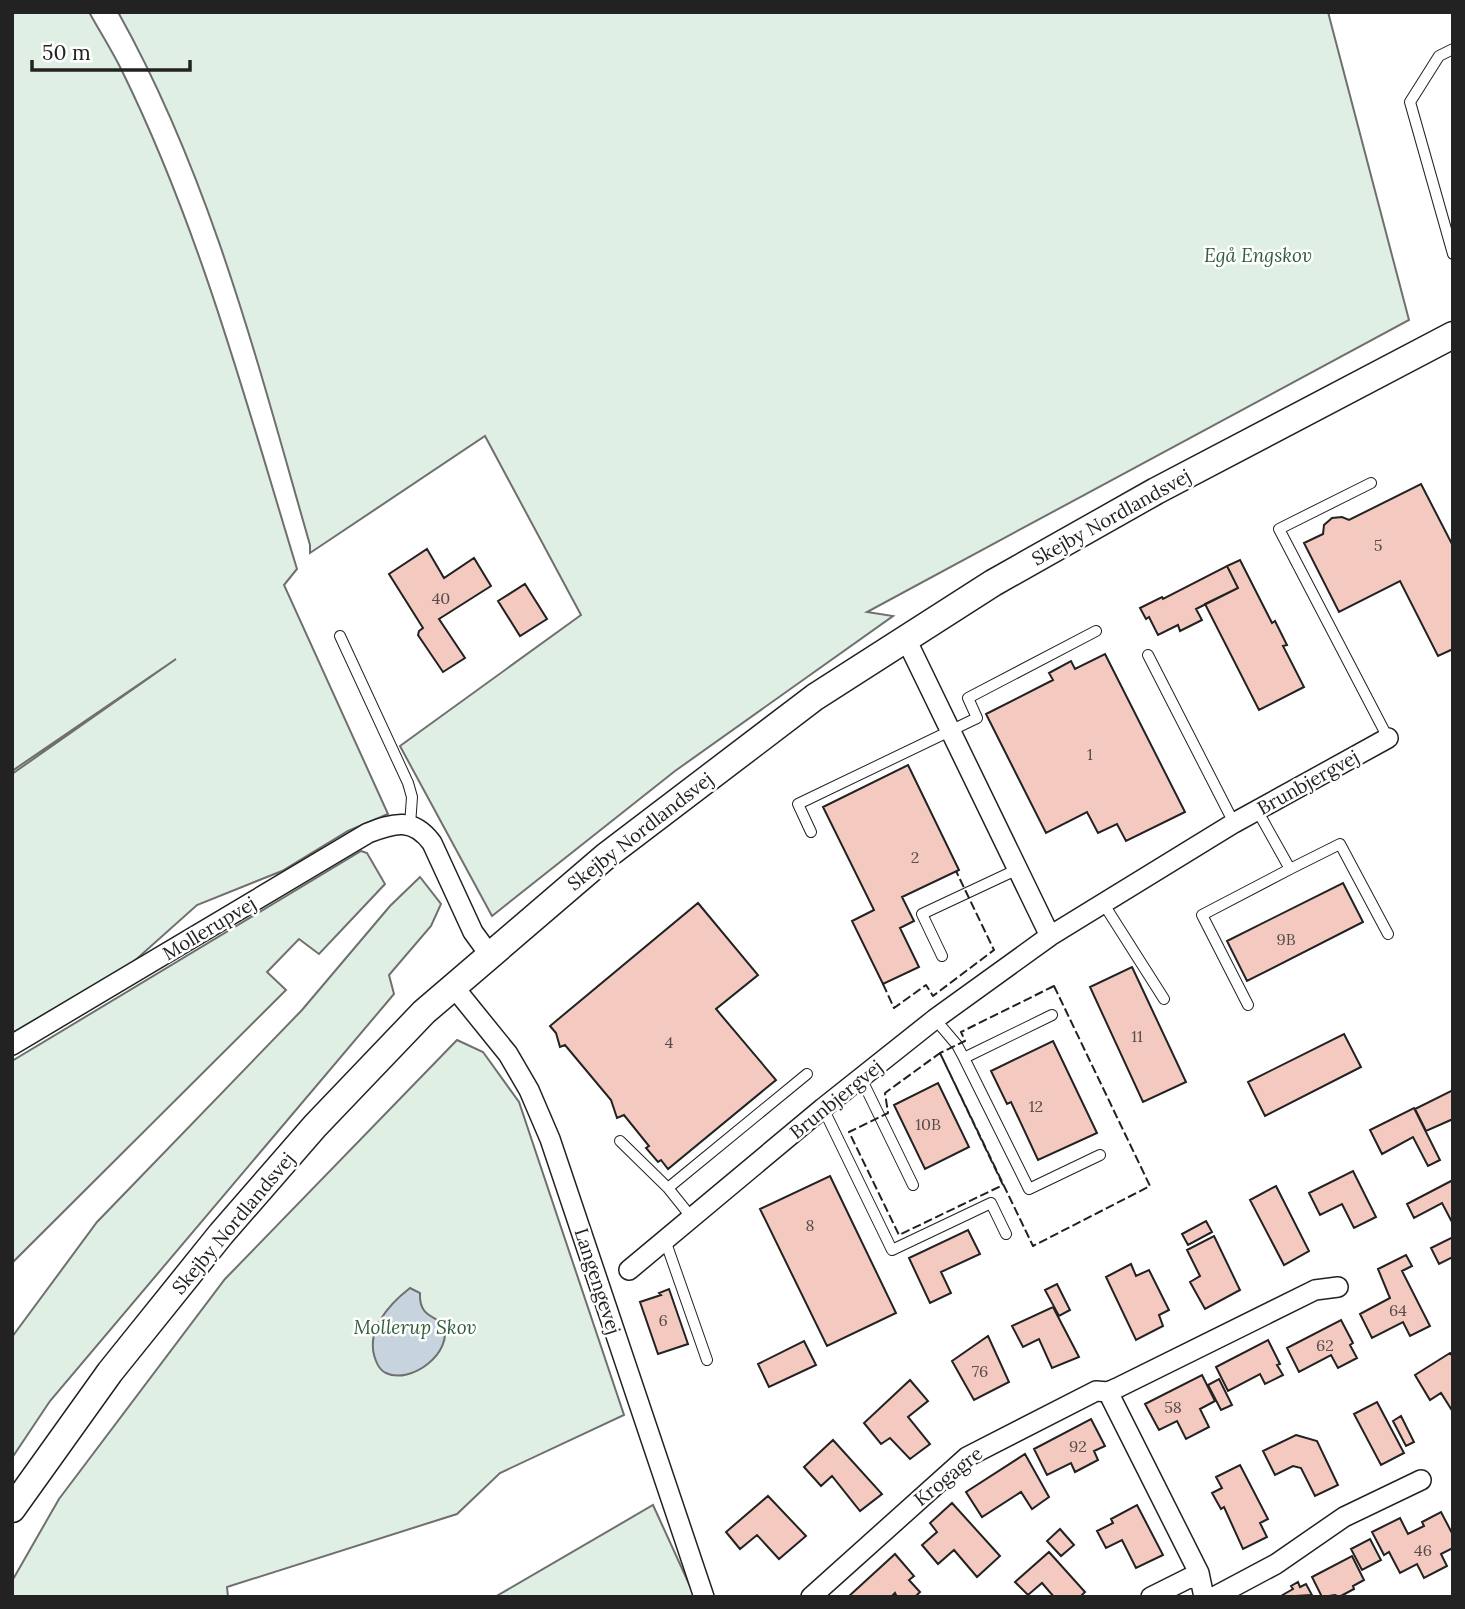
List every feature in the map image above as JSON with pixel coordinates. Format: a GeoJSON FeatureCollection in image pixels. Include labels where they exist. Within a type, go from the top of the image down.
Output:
{"type":"FeatureCollection","features":[{"type":"Feature","properties":{"kind":"street","name":"Skejby Nordlandsvej"},"geometry":{"type":"LineString","coordinates":[[12,1509],[110,1372],[221,1234],[388,1048],[489,954],[606,856],[815,697],[905,637],[993,583],[1144,497],[1441,341]]}},
{"type":"Feature","properties":{"kind":"street"},"geometry":{"type":"LineString","coordinates":[[905,637],[1050,936]]}},
{"type":"Feature","properties":{"kind":"street","name":"Brunbjergvej"},"geometry":{"type":"LineString","coordinates":[[629,1270],[823,1108],[935,1019],[1050,936],[1234,822],[1388,738]]}},
{"type":"Feature","properties":{"kind":"street","name":"Mollerupvej"},"geometry":{"type":"LineString","coordinates":[[12,1045],[368,833],[393,824],[410,825]]}},
{"type":"Feature","properties":{"kind":"street"},"geometry":{"type":"LineString","coordinates":[[410,825],[425,832],[432,843],[473,932],[489,954]]}},
{"type":"Feature","properties":{"kind":"street","name":"Langengevej"},"geometry":{"type":"LineString","coordinates":[[453,986],[508,1054],[529,1090],[550,1139],[704,1597]]}},
{"type":"Feature","properties":{"kind":"street","name":"Krogagre"},"geometry":{"type":"LineString","coordinates":[[811,1597],[967,1457],[1096,1391],[1108,1392],[1315,1290],[1338,1287]]}},
{"type":"Feature","properties":{"kind":"street"},"geometry":{"type":"LineString","coordinates":[[1108,1392],[1199,1573],[1204,1597]]}},
{"type":"Feature","properties":{"kind":"street"},"geometry":{"type":"LineString","coordinates":[[1214,1597],[1276,1564],[1344,1517],[1421,1480]]}},
{"type":"Feature","properties":{"kind":"street"},"geometry":{"type":"LineString","coordinates":[[1151,1597],[1199,1573]]}},
{"type":"Feature","properties":{"kind":"lane"},"geometry":{"type":"LineString","coordinates":[[1453,50],[1439,56],[1410,102],[1453,254]]}},
{"type":"Feature","properties":{"kind":"lane"},"geometry":{"type":"LineString","coordinates":[[1371,483],[1279,529],[1388,738]]}},
{"type":"Feature","properties":{"kind":"lane"},"geometry":{"type":"LineString","coordinates":[[811,832],[798,804],[977,718],[968,698],[1096,631]]}},
{"type":"Feature","properties":{"kind":"lane"},"geometry":{"type":"LineString","coordinates":[[340,636],[408,783],[412,797],[410,825]]}},
{"type":"Feature","properties":{"kind":"lane"},"geometry":{"type":"LineString","coordinates":[[1148,655],[1234,822]]}},
{"type":"Feature","properties":{"kind":"lane"},"geometry":{"type":"LineString","coordinates":[[1257,810],[1290,869]]}},
{"type":"Feature","properties":{"kind":"lane"},"geometry":{"type":"LineString","coordinates":[[1248,1005],[1202,915],[1290,869],[1340,844],[1388,934]]}},
{"type":"Feature","properties":{"kind":"lane"},"geometry":{"type":"LineString","coordinates":[[942,956],[922,914],[1018,869]]}},
{"type":"Feature","properties":{"kind":"lane"},"geometry":{"type":"LineString","coordinates":[[1103,903],[1164,999]]}},
{"type":"Feature","properties":{"kind":"lane"},"geometry":{"type":"LineString","coordinates":[[964,1058],[1052,1015]]}},
{"type":"Feature","properties":{"kind":"lane"},"geometry":{"type":"LineString","coordinates":[[935,1019],[957,1045],[1029,1189],[1100,1155]]}},
{"type":"Feature","properties":{"kind":"lane"},"geometry":{"type":"LineString","coordinates":[[668,1188],[807,1074]]}},
{"type":"Feature","properties":{"kind":"lane"},"geometry":{"type":"LineString","coordinates":[[861,1078],[914,1185]]}},
{"type":"Feature","properties":{"kind":"lane"},"geometry":{"type":"LineString","coordinates":[[823,1108],[892,1250],[991,1203],[1006,1234]]}},
{"type":"Feature","properties":{"kind":"lane"},"geometry":{"type":"LineString","coordinates":[[620,1141],[668,1188],[692,1218]]}},
{"type":"Feature","properties":{"kind":"lane"},"geometry":{"type":"LineString","coordinates":[[665,1240],[707,1360]]}},
{"type":"Feature","properties":{"kind":"green space"},"geometry":{"type":"Polygon","coordinates":[[[12,12],[89,12],[123,73],[176,193],[240,380],[297,569],[284,585],[388,814],[348,831],[282,871],[197,905],[131,964],[12,1033],[12,774],[176,659],[12,771],[12,12]]]}},
{"type":"Feature","properties":{"kind":"green space","name":"Egå Engskov"},"geometry":{"type":"Polygon","coordinates":[[[118,12],[1328,12],[1409,320],[867,612],[893,616],[675,771],[492,916],[400,746],[581,615],[485,436],[310,553],[310,545],[251,341],[206,206],[151,75],[118,12]]]}},
{"type":"Feature","properties":{"kind":"green space"},"geometry":{"type":"Polygon","coordinates":[[[361,851],[367,853],[385,884],[319,954],[299,939],[267,972],[286,990],[12,1263],[12,1061],[361,851]]]}},
{"type":"Feature","properties":{"kind":"green space"},"geometry":{"type":"Polygon","coordinates":[[[420,877],[441,904],[431,926],[389,975],[394,994],[50,1401],[12,1458],[12,1337],[97,1222],[302,1010],[390,906],[420,877]]]}},
{"type":"Feature","properties":{"kind":"green space","name":"Mollerup Skov"},"geometry":{"type":"Polygon","coordinates":[[[457,1040],[483,1052],[519,1102],[624,1415],[500,1473],[457,1514],[227,1587],[228,1597],[12,1597],[12,1581],[59,1499],[225,1279],[457,1040]]]}},
{"type":"Feature","properties":{"kind":"green space"},"geometry":{"type":"Polygon","coordinates":[[[653,1505],[695,1597],[495,1597],[653,1505]]]}},
{"type":"Feature","properties":{"kind":"shaded area"},"geometry":{"type":"Polygon","coordinates":[[[410,1288],[420,1293],[423,1309],[443,1323],[445,1334],[443,1345],[428,1364],[418,1370],[396,1376],[384,1372],[379,1366],[373,1350],[373,1340],[386,1311],[410,1288]]]}},
{"type":"Feature","properties":{"kind":"building"},"geometry":{"type":"Polygon","coordinates":[[[1421,484],[1453,546],[1453,649],[1438,656],[1400,581],[1339,612],[1304,543],[1323,534],[1324,525],[1332,518],[1342,517],[1349,520],[1421,484]]]}},
{"type":"Feature","properties":{"kind":"building"},"geometry":{"type":"Polygon","coordinates":[[[427,549],[444,578],[474,558],[491,586],[439,619],[465,658],[443,672],[418,635],[423,628],[389,574],[427,549]]]}},
{"type":"Feature","properties":{"kind":"building"},"geometry":{"type":"Polygon","coordinates":[[[1240,560],[1272,623],[1275,621],[1287,645],[1283,646],[1304,687],[1259,710],[1205,604],[1238,588],[1227,566],[1240,560]]]}},
{"type":"Feature","properties":{"kind":"building"},"geometry":{"type":"Polygon","coordinates":[[[1227,566],[1238,588],[1196,609],[1202,620],[1180,631],[1178,625],[1158,635],[1149,617],[1146,619],[1140,608],[1227,566]]]}},
{"type":"Feature","properties":{"kind":"building"},"geometry":{"type":"Polygon","coordinates":[[[525,584],[547,619],[520,636],[498,601],[525,584]]]}},
{"type":"Feature","properties":{"kind":"building"},"geometry":{"type":"Polygon","coordinates":[[[1105,654],[1185,812],[1126,841],[1117,824],[1098,833],[1087,812],[1046,833],[986,714],[1053,680],[1049,673],[1071,661],[1075,669],[1105,654]]]}},
{"type":"Feature","properties":{"kind":"building"},"geometry":{"type":"Polygon","coordinates":[[[908,765],[959,870],[902,897],[914,921],[900,928],[919,967],[883,984],[852,921],[874,910],[823,807],[908,765]]]}},
{"type":"Feature","properties":{"kind":"building"},"geometry":{"type":"Polygon","coordinates":[[[1343,883],[1363,922],[1247,981],[1227,941],[1343,883]]]}},
{"type":"Feature","properties":{"kind":"building"},"geometry":{"type":"Polygon","coordinates":[[[698,903],[758,975],[716,1009],[776,1080],[668,1169],[646,1148],[649,1146],[624,1115],[617,1118],[611,1100],[565,1045],[560,1047],[556,1033],[550,1026],[698,903]]]}},
{"type":"Feature","properties":{"kind":"building"},"geometry":{"type":"Polygon","coordinates":[[[1132,967],[1186,1082],[1143,1102],[1090,987],[1132,967]]]}},
{"type":"Feature","properties":{"kind":"building"},"geometry":{"type":"Polygon","coordinates":[[[1344,1034],[1361,1067],[1265,1116],[1248,1082],[1344,1034]]]}},
{"type":"Feature","properties":{"kind":"building"},"geometry":{"type":"Polygon","coordinates":[[[1053,1041],[1097,1133],[1038,1160],[1011,1102],[1007,1104],[991,1071],[1053,1041]]]}},
{"type":"Feature","properties":{"kind":"building"},"geometry":{"type":"Polygon","coordinates":[[[938,1083],[969,1147],[925,1169],[894,1105],[938,1083]]]}},
{"type":"Feature","properties":{"kind":"building"},"geometry":{"type":"Polygon","coordinates":[[[1453,1090],[1453,1119],[1426,1131],[1415,1109],[1453,1090]]]}},
{"type":"Feature","properties":{"kind":"building"},"geometry":{"type":"Polygon","coordinates":[[[1414,1108],[1440,1160],[1428,1166],[1413,1137],[1382,1154],[1370,1130],[1414,1108]]]}},
{"type":"Feature","properties":{"kind":"building"},"geometry":{"type":"Polygon","coordinates":[[[1353,1171],[1376,1217],[1354,1228],[1342,1204],[1320,1215],[1309,1193],[1353,1171]]]}},
{"type":"Feature","properties":{"kind":"building"},"geometry":{"type":"Polygon","coordinates":[[[830,1176],[896,1313],[827,1346],[760,1209],[830,1176]]]}},
{"type":"Feature","properties":{"kind":"building"},"geometry":{"type":"Polygon","coordinates":[[[1453,1180],[1453,1224],[1442,1203],[1414,1218],[1407,1204],[1453,1180]]]}},
{"type":"Feature","properties":{"kind":"building"},"geometry":{"type":"Polygon","coordinates":[[[1276,1186],[1309,1251],[1284,1265],[1250,1200],[1276,1186]]]}},
{"type":"Feature","properties":{"kind":"building"},"geometry":{"type":"Polygon","coordinates":[[[1206,1221],[1212,1232],[1188,1245],[1182,1234],[1206,1221]]]}},
{"type":"Feature","properties":{"kind":"building"},"geometry":{"type":"Polygon","coordinates":[[[968,1230],[980,1254],[941,1272],[951,1293],[930,1303],[909,1258],[968,1230]]]}},
{"type":"Feature","properties":{"kind":"building"},"geometry":{"type":"Polygon","coordinates":[[[1214,1236],[1240,1290],[1205,1309],[1190,1282],[1200,1276],[1187,1250],[1214,1236]]]}},
{"type":"Feature","properties":{"kind":"building"},"geometry":{"type":"Polygon","coordinates":[[[1453,1237],[1453,1257],[1439,1264],[1431,1248],[1453,1237]]]}},
{"type":"Feature","properties":{"kind":"building"},"geometry":{"type":"Polygon","coordinates":[[[1406,1255],[1412,1266],[1402,1271],[1430,1326],[1410,1336],[1403,1322],[1372,1338],[1360,1314],[1390,1298],[1378,1269],[1406,1255]]]}},
{"type":"Feature","properties":{"kind":"building"},"geometry":{"type":"Polygon","coordinates":[[[1131,1264],[1136,1276],[1149,1270],[1169,1310],[1159,1315],[1163,1326],[1136,1340],[1106,1277],[1131,1264]]]}},
{"type":"Feature","properties":{"kind":"building"},"geometry":{"type":"Polygon","coordinates":[[[1057,1284],[1070,1310],[1059,1316],[1045,1290],[1057,1284]]]}},
{"type":"Feature","properties":{"kind":"building"},"geometry":{"type":"Polygon","coordinates":[[[669,1289],[688,1344],[658,1354],[640,1302],[661,1295],[659,1293],[669,1289]]]}},
{"type":"Feature","properties":{"kind":"building"},"geometry":{"type":"Polygon","coordinates":[[[1053,1307],[1079,1357],[1052,1368],[1039,1339],[1023,1347],[1012,1326],[1053,1307]]]}},
{"type":"Feature","properties":{"kind":"building"},"geometry":{"type":"Polygon","coordinates":[[[1341,1320],[1353,1343],[1350,1345],[1357,1358],[1338,1368],[1331,1355],[1299,1372],[1287,1348],[1341,1320]]]}},
{"type":"Feature","properties":{"kind":"building"},"geometry":{"type":"Polygon","coordinates":[[[988,1336],[1009,1382],[974,1400],[952,1361],[988,1336]]]}},
{"type":"Feature","properties":{"kind":"building"},"geometry":{"type":"Polygon","coordinates":[[[1268,1340],[1283,1375],[1265,1384],[1260,1374],[1228,1391],[1216,1367],[1268,1340]]]}},
{"type":"Feature","properties":{"kind":"building"},"geometry":{"type":"Polygon","coordinates":[[[804,1341],[816,1365],[769,1387],[758,1364],[804,1341]]]}},
{"type":"Feature","properties":{"kind":"building"},"geometry":{"type":"Polygon","coordinates":[[[1450,1353],[1453,1357],[1453,1412],[1441,1393],[1430,1400],[1415,1375],[1450,1353]]]}},
{"type":"Feature","properties":{"kind":"building"},"geometry":{"type":"Polygon","coordinates":[[[1202,1375],[1215,1401],[1200,1409],[1209,1427],[1186,1439],[1177,1421],[1159,1430],[1145,1404],[1202,1375]]]}},
{"type":"Feature","properties":{"kind":"building"},"geometry":{"type":"Polygon","coordinates":[[[1219,1379],[1232,1405],[1221,1410],[1208,1385],[1219,1379]]]}},
{"type":"Feature","properties":{"kind":"building"},"geometry":{"type":"Polygon","coordinates":[[[910,1380],[928,1401],[908,1417],[930,1444],[910,1459],[890,1438],[881,1444],[864,1423],[910,1380]]]}},
{"type":"Feature","properties":{"kind":"building"},"geometry":{"type":"Polygon","coordinates":[[[1377,1402],[1404,1453],[1381,1465],[1354,1414],[1377,1402]]]}},
{"type":"Feature","properties":{"kind":"building"},"geometry":{"type":"Polygon","coordinates":[[[1401,1416],[1414,1442],[1406,1446],[1393,1421],[1401,1416]]]}},
{"type":"Feature","properties":{"kind":"building"},"geometry":{"type":"Polygon","coordinates":[[[1091,1419],[1105,1446],[1094,1451],[1098,1460],[1075,1472],[1071,1463],[1047,1475],[1034,1449],[1091,1419]]]}},
{"type":"Feature","properties":{"kind":"building"},"geometry":{"type":"Polygon","coordinates":[[[1296,1435],[1317,1441],[1338,1485],[1315,1496],[1301,1468],[1293,1466],[1275,1475],[1263,1451],[1296,1435]]]}},
{"type":"Feature","properties":{"kind":"building"},"geometry":{"type":"Polygon","coordinates":[[[833,1440],[882,1494],[860,1511],[832,1476],[821,1486],[804,1467],[833,1440]]]}},
{"type":"Feature","properties":{"kind":"building"},"geometry":{"type":"Polygon","coordinates":[[[1025,1454],[1049,1497],[1032,1509],[1021,1492],[982,1517],[966,1492],[1025,1454]]]}},
{"type":"Feature","properties":{"kind":"building"},"geometry":{"type":"Polygon","coordinates":[[[1240,1465],[1268,1519],[1260,1523],[1267,1537],[1243,1549],[1224,1507],[1221,1509],[1212,1493],[1222,1488],[1216,1477],[1240,1465]]]}},
{"type":"Feature","properties":{"kind":"building"},"geometry":{"type":"Polygon","coordinates":[[[768,1496],[806,1536],[779,1559],[757,1535],[740,1549],[726,1532],[768,1496]]]}},
{"type":"Feature","properties":{"kind":"building"},"geometry":{"type":"Polygon","coordinates":[[[952,1503],[1000,1556],[977,1577],[954,1550],[938,1564],[922,1545],[937,1532],[930,1523],[952,1503]]]}},
{"type":"Feature","properties":{"kind":"building"},"geometry":{"type":"Polygon","coordinates":[[[1137,1505],[1163,1555],[1136,1568],[1122,1540],[1106,1548],[1097,1531],[1113,1523],[1111,1519],[1137,1505]]]}},
{"type":"Feature","properties":{"kind":"building"},"geometry":{"type":"Polygon","coordinates":[[[1441,1512],[1453,1535],[1453,1548],[1441,1554],[1447,1566],[1424,1578],[1417,1564],[1400,1573],[1389,1552],[1384,1555],[1372,1532],[1400,1518],[1408,1534],[1424,1526],[1422,1522],[1441,1512]]]}},
{"type":"Feature","properties":{"kind":"building"},"geometry":{"type":"Polygon","coordinates":[[[1060,1529],[1074,1545],[1061,1556],[1047,1541],[1060,1529]]]}},
{"type":"Feature","properties":{"kind":"building"},"geometry":{"type":"Polygon","coordinates":[[[1370,1539],[1381,1560],[1362,1570],[1351,1549],[1370,1539]]]}},
{"type":"Feature","properties":{"kind":"building"},"geometry":{"type":"Polygon","coordinates":[[[1049,1552],[1085,1592],[1080,1597],[1054,1597],[1042,1583],[1028,1595],[1015,1582],[1049,1552]]]}},
{"type":"Feature","properties":{"kind":"building"},"geometry":{"type":"Polygon","coordinates":[[[895,1554],[914,1576],[909,1580],[920,1592],[915,1597],[897,1597],[895,1593],[891,1597],[848,1597],[895,1554]]]}},
{"type":"Feature","properties":{"kind":"building"},"geometry":{"type":"Polygon","coordinates":[[[1352,1556],[1364,1580],[1339,1597],[1322,1597],[1312,1577],[1352,1556]]]}},
{"type":"Feature","properties":{"kind":"building"},"geometry":{"type":"Polygon","coordinates":[[[1298,1582],[1300,1587],[1306,1584],[1312,1595],[1279,1597],[1293,1589],[1291,1586],[1298,1582]]]}},
{"type":"Feature","properties":{"kind":"fence"},"geometry":{"type":"LineString","coordinates":[[883,984],[894,1008],[926,985],[933,996],[994,950],[956,871]]}},
{"type":"Feature","properties":{"kind":"fence"},"geometry":{"type":"LineString","coordinates":[[1054,986],[1150,1186],[1033,1246],[940,1053],[965,1041],[961,1032],[1054,986]]}},
{"type":"Feature","properties":{"kind":"fence"},"geometry":{"type":"LineString","coordinates":[[940,1053],[1003,1185],[899,1235],[849,1132],[888,1113],[885,1093],[940,1053]]}}]}
